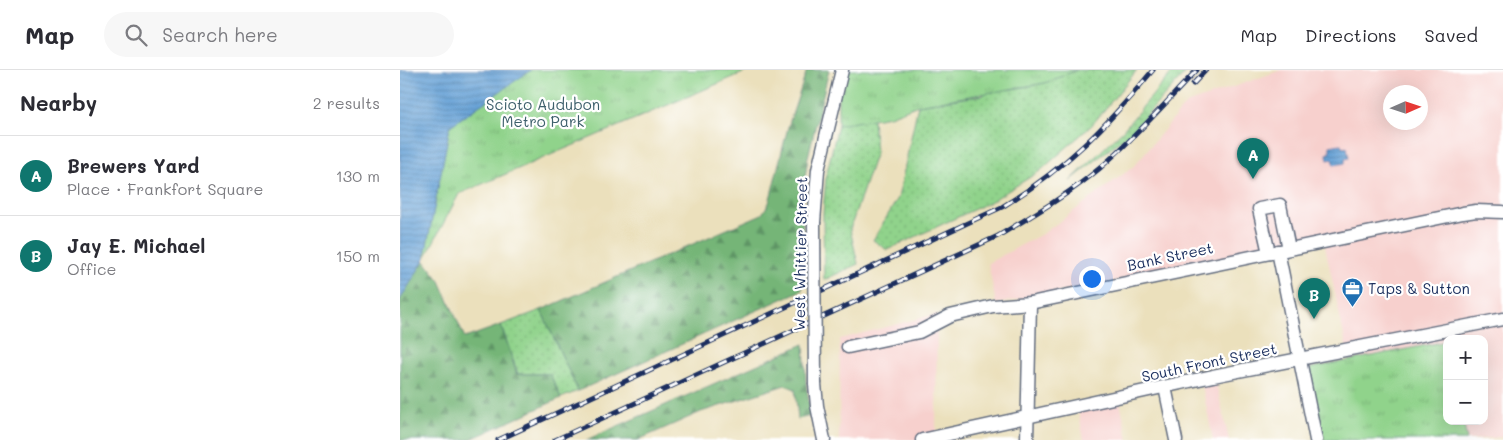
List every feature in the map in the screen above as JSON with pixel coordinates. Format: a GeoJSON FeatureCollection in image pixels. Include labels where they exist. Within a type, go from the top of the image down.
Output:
{"type":"FeatureCollection","features":[{"type":"Feature","properties":{"kind":"street","name":"West Whittier Street"},"geometry":{"type":"LineString","coordinates":[[824,440],[817,406],[815,384],[814,222],[818,170],[842,70]]}},
{"type":"Feature","properties":{"kind":"street","name":"Bank Street"},"geometry":{"type":"LineString","coordinates":[[848,347],[919,332],[950,316],[993,306],[1030,303],[1476,211],[1503,212]]}},
{"type":"Feature","properties":{"kind":"street"},"geometry":{"type":"LineString","coordinates":[[1279,251],[1316,440]]}},
{"type":"Feature","properties":{"kind":"street"},"geometry":{"type":"LineString","coordinates":[[1027,440],[1030,303]]}},
{"type":"Feature","properties":{"kind":"street","name":"South Front Street"},"geometry":{"type":"LineString","coordinates":[[922,440],[1165,387],[1503,319]]}},
{"type":"Feature","properties":{"kind":"street"},"geometry":{"type":"LineString","coordinates":[[1165,387],[1176,440]]}},
{"type":"Feature","properties":{"kind":"shaded area"},"geometry":{"type":"Polygon","coordinates":[[[1281,70],[1503,70],[1503,437],[1467,440],[1464,425],[1488,425],[1488,335],[1443,335],[1443,342],[1349,360],[1324,241],[996,304],[988,263],[1044,233],[1133,167],[1186,104],[1281,70]]]}},
{"type":"Feature","properties":{"kind":"shaded area"},"geometry":{"type":"Polygon","coordinates":[[[937,314],[936,437],[945,440],[839,440],[840,339],[937,314]]]}},
{"type":"Feature","properties":{"kind":"shaded area"},"geometry":{"type":"Polygon","coordinates":[[[1215,378],[1229,440],[1213,440],[1201,380],[1215,378]]]}},
{"type":"Feature","properties":{"kind":"shaded area"},"geometry":{"type":"Polygon","coordinates":[[[1119,397],[1128,440],[1084,440],[1077,405],[1119,397]]]}},
{"type":"Feature","properties":{"kind":"green space","name":"Scioto Audubon Metro Park"},"geometry":{"type":"Polygon","coordinates":[[[530,70],[750,70],[459,194],[424,260],[450,126],[530,70]]]}},
{"type":"Feature","properties":{"kind":"green space"},"geometry":{"type":"Polygon","coordinates":[[[807,70],[829,70],[808,157],[803,192],[802,290],[578,391],[541,310],[762,214],[769,203],[788,127],[807,70]]]}},
{"type":"Feature","properties":{"kind":"green space"},"geometry":{"type":"Polygon","coordinates":[[[838,70],[1077,70],[1045,83],[918,105],[890,116],[838,125],[838,70]]]}},
{"type":"Feature","properties":{"kind":"green space"},"geometry":{"type":"Polygon","coordinates":[[[851,70],[872,109],[876,152],[850,229],[858,264],[824,280],[823,214],[826,176],[851,70]]]}},
{"type":"Feature","properties":{"kind":"green space"},"geometry":{"type":"Polygon","coordinates":[[[988,70],[1008,90],[1045,83],[1077,70],[1137,70],[1092,125],[1040,171],[990,202],[887,250],[873,240],[898,198],[918,105],[984,95],[988,70]]]}},
{"type":"Feature","properties":{"kind":"green space"},"geometry":{"type":"Polygon","coordinates":[[[1174,70],[1188,70],[1132,131],[1070,181],[1123,130],[1174,70]]]}},
{"type":"Feature","properties":{"kind":"green space"},"geometry":{"type":"Polygon","coordinates":[[[424,260],[440,281],[465,338],[501,325],[517,374],[550,374],[561,398],[469,440],[400,440],[400,300],[424,260]]]}},
{"type":"Feature","properties":{"kind":"green space"},"geometry":{"type":"Polygon","coordinates":[[[541,310],[578,391],[561,398],[550,374],[518,374],[501,325],[541,310]]]}},
{"type":"Feature","properties":{"kind":"green space"},"geometry":{"type":"Polygon","coordinates":[[[1443,342],[1443,425],[1464,425],[1467,440],[1323,440],[1309,372],[1311,368],[1443,342]]]}},
{"type":"Feature","properties":{"kind":"green space"},"geometry":{"type":"Polygon","coordinates":[[[804,344],[806,383],[811,416],[798,419],[795,389],[785,385],[701,412],[638,440],[586,440],[804,344]]]}},
{"type":"Feature","properties":{"kind":"water"},"geometry":{"type":"Polygon","coordinates":[[[400,70],[531,70],[450,126],[424,260],[400,300],[400,70]]]}},
{"type":"Feature","properties":{"kind":"water"},"geometry":{"type":"Polygon","coordinates":[[[1341,144],[1343,148],[1347,147],[1349,158],[1345,159],[1345,163],[1334,165],[1332,159],[1328,160],[1327,154],[1330,153],[1330,146],[1341,144]]]}},
{"type":"Feature","properties":{"kind":"railway"},"geometry":{"type":"LineString","coordinates":[[498,440],[1002,207],[1046,177],[1084,145],[1153,70]]}},
{"type":"Feature","properties":{"kind":"railway"},"geometry":{"type":"LineString","coordinates":[[555,440],[998,236],[1063,196],[1100,168],[1138,133],[1197,70]]}},
{"type":"Feature","properties":{"kind":"railway"},"geometry":{"type":"LineString","coordinates":[[1193,84],[1206,70]]}},
{"type":"Feature","properties":{"kind":"place","name":"Brewers Yard"},"geometry":{"type":"Point","coordinates":[1253,179]}},
{"type":"Feature","properties":{"kind":"place","name":"Taps & Sutton"},"geometry":{"type":"Point","coordinates":[1352,307]}},
{"type":"Feature","properties":{"kind":"place","name":"Jay E. Michael"},"geometry":{"type":"Point","coordinates":[1314,319]}}]}
